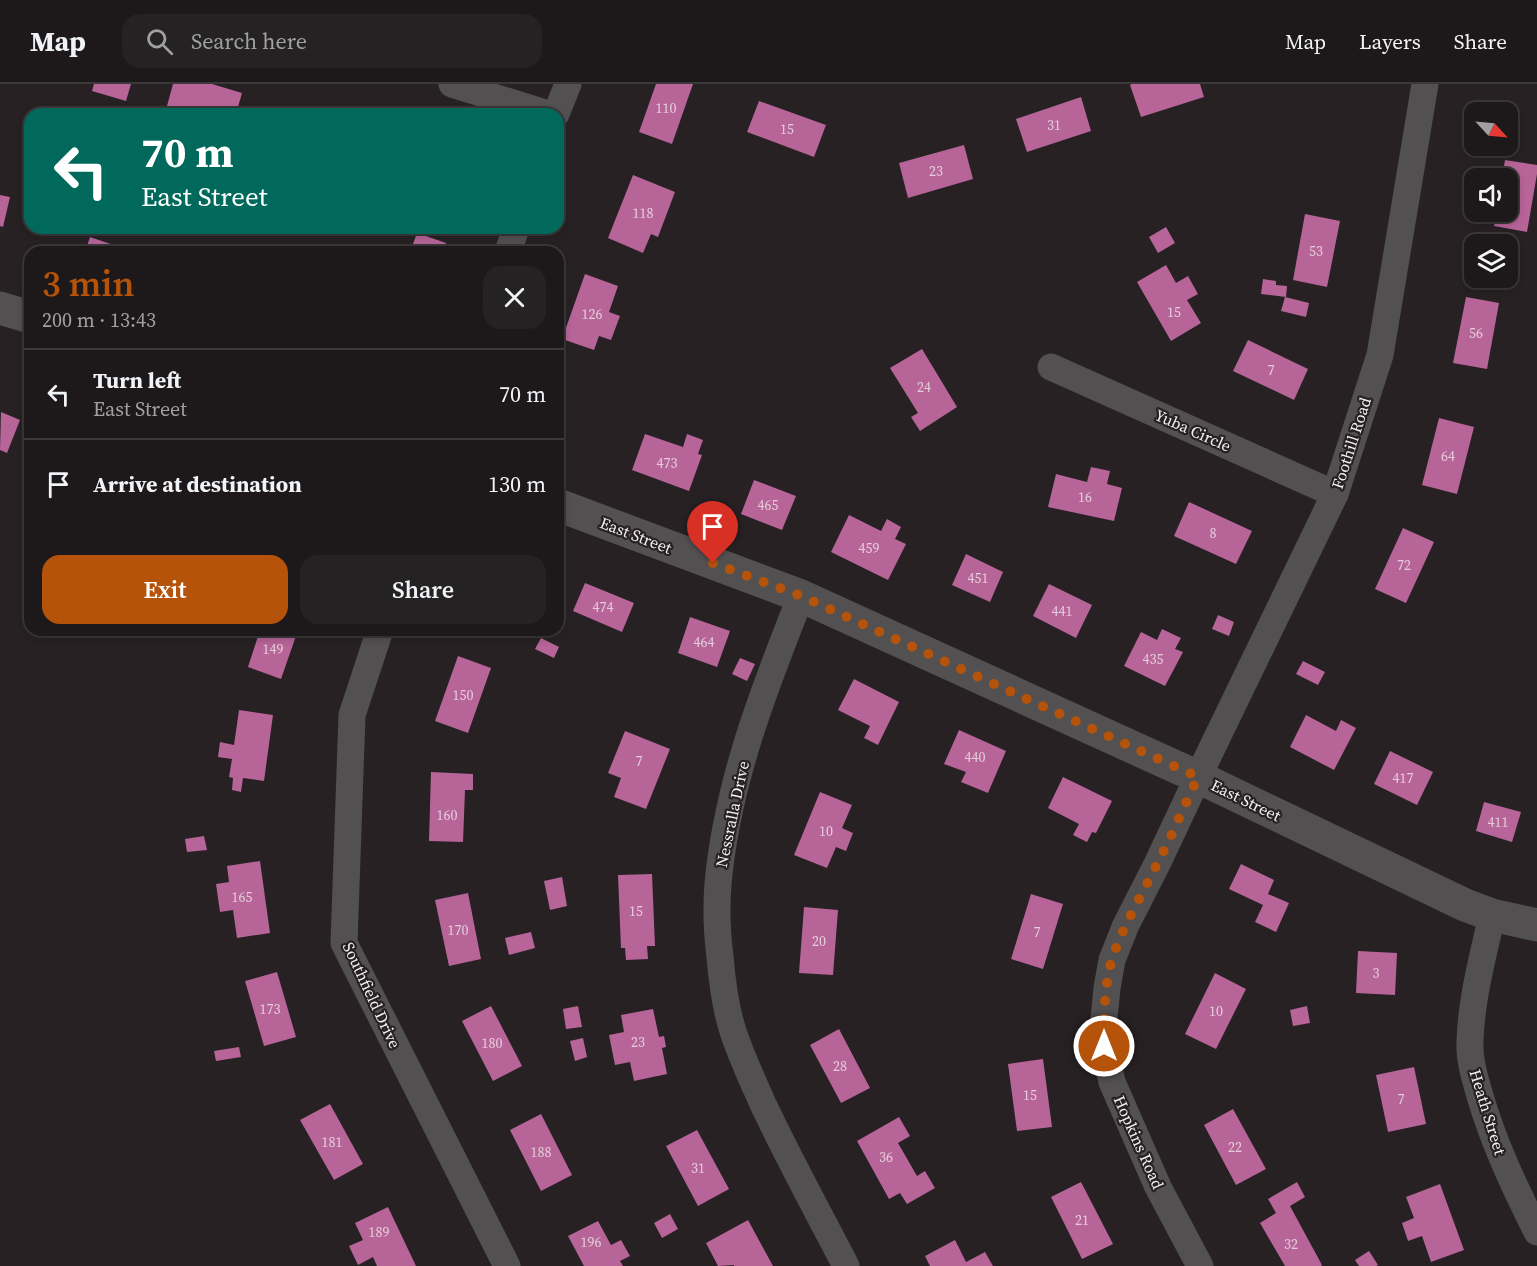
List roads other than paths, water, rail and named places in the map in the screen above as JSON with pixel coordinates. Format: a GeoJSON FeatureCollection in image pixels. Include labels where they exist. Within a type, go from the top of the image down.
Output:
{"type":"FeatureCollection","features":[{"type":"Feature","properties":{"kind":"street"},"geometry":{"type":"LineString","coordinates":[[452,84],[529,108]]}},
{"type":"Feature","properties":{"kind":"street"},"geometry":{"type":"LineString","coordinates":[[558,108],[568,84]]}},
{"type":"Feature","properties":{"kind":"street","name":"Foothill Road"},"geometry":{"type":"LineString","coordinates":[[1198,777],[1335,494],[1380,355],[1425,84]]}},
{"type":"Feature","properties":{"kind":"street"},"geometry":{"type":"LineString","coordinates":[[0,308],[24,315]]}},
{"type":"Feature","properties":{"kind":"street","name":"Yuba Circle"},"geometry":{"type":"LineString","coordinates":[[1051,367],[1335,494]]}},
{"type":"Feature","properties":{"kind":"street","name":"East Street"},"geometry":{"type":"LineString","coordinates":[[564,507],[801,596],[1198,777],[1465,905],[1492,915],[1537,925]]}},
{"type":"Feature","properties":{"kind":"street","name":"Nessralla Drive"},"geometry":{"type":"LineString","coordinates":[[801,596],[766,685],[736,782],[721,854],[717,933],[722,981],[731,1027],[742,1057],[786,1150],[846,1266]]}},
{"type":"Feature","properties":{"kind":"street","name":"Southfield Drive"},"geometry":{"type":"LineString","coordinates":[[378,636],[352,715],[344,944],[507,1266]]}},
{"type":"Feature","properties":{"kind":"street","name":"Hopkins Road"},"geometry":{"type":"LineString","coordinates":[[1198,777],[1120,938],[1112,960],[1104,1018],[1104,1046],[1112,1082],[1158,1187],[1200,1266]]}},
{"type":"Feature","properties":{"kind":"street","name":"Heath Street"},"geometry":{"type":"LineString","coordinates":[[1492,915],[1474,1000],[1470,1044],[1475,1081],[1499,1152],[1537,1232]]}}]}
